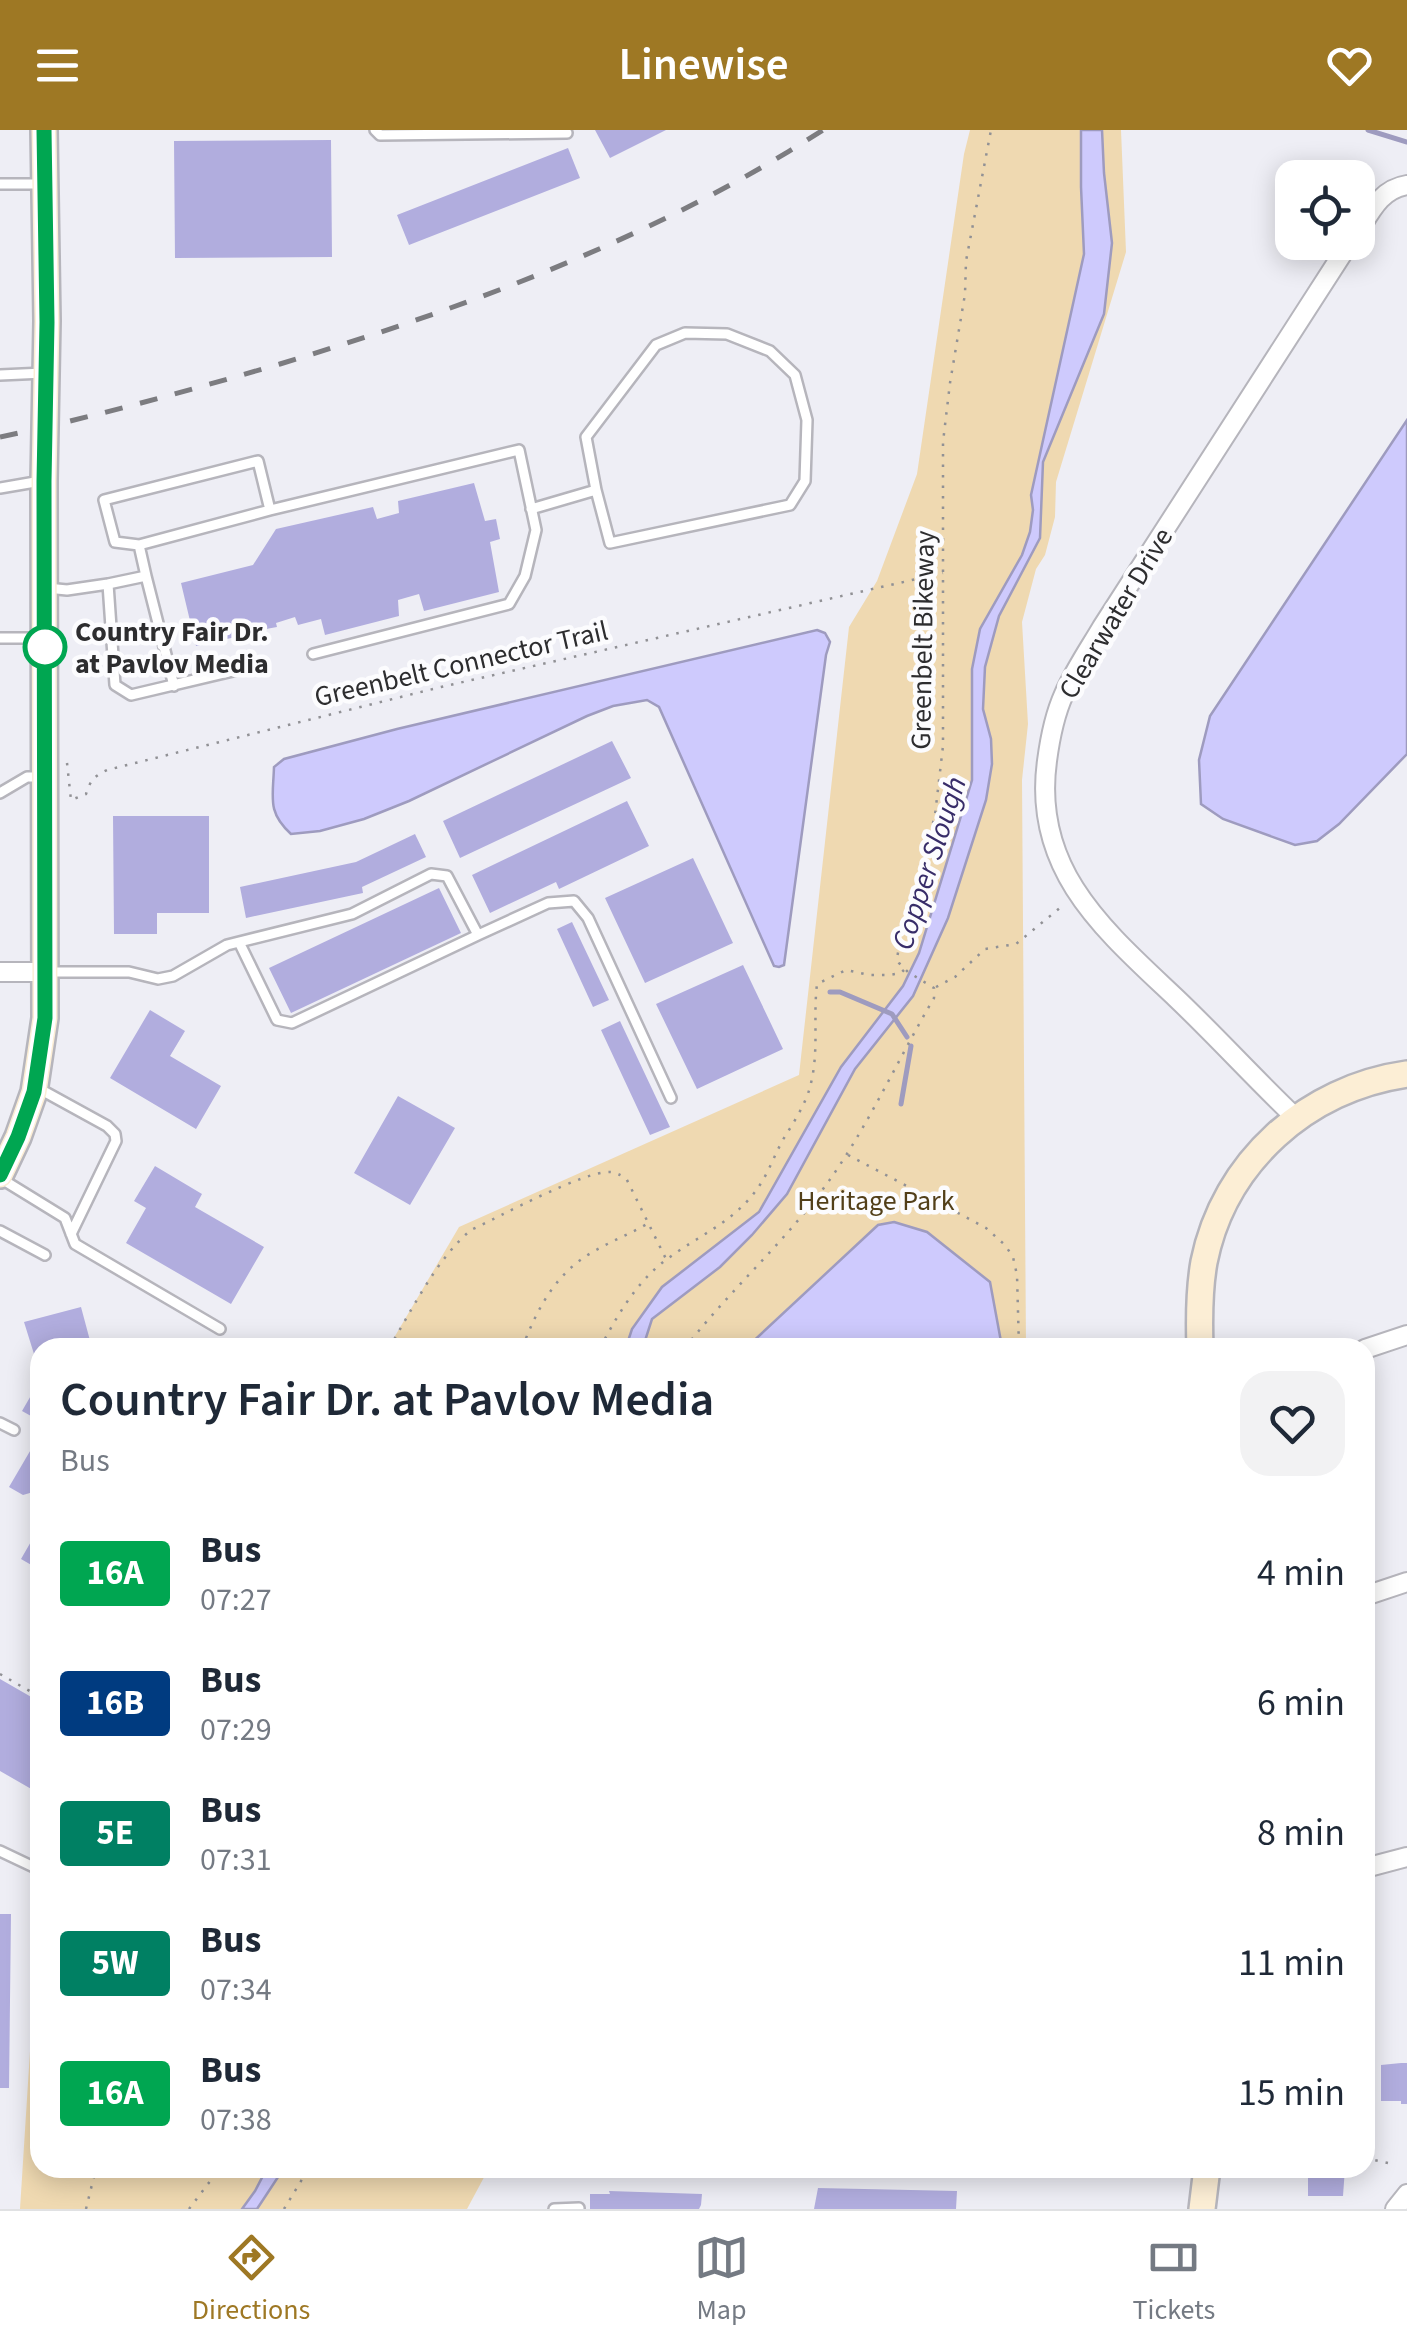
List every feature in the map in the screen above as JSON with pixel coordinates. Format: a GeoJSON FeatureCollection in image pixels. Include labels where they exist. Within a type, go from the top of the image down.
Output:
{"type":"FeatureCollection","features":[{"type":"Feature","properties":{"kind":"street"},"geometry":{"type":"LineString","coordinates":[[0,1176],[6,1149],[35,1086],[45,1018],[44,130]]}},
{"type":"Feature","properties":{"kind":"street"},"geometry":{"type":"LineString","coordinates":[[1375,204],[1394,187],[1407,185]]}},
{"type":"Feature","properties":{"kind":"street","name":"Clearwater Drive"},"geometry":{"type":"LineString","coordinates":[[1296,1118],[1098,922],[1074,890],[1052,846],[1045,773],[1050,738],[1064,692],[1338,260]]}},
{"type":"Feature","properties":{"kind":"street"},"geometry":{"type":"LineString","coordinates":[[0,972],[46,972]]}},
{"type":"Feature","properties":{"kind":"street"},"geometry":{"type":"LineString","coordinates":[[1200,1338],[1201,1282],[1213,1230],[1243,1172],[1275,1134],[1325,1099],[1356,1086],[1407,1074]]}},
{"type":"Feature","properties":{"kind":"street"},"geometry":{"type":"LineString","coordinates":[[1375,1346],[1407,1335]]}},
{"type":"Feature","properties":{"kind":"street"},"geometry":{"type":"LineString","coordinates":[[1375,1593],[1407,1582]]}},
{"type":"Feature","properties":{"kind":"street"},"geometry":{"type":"LineString","coordinates":[[1375,1865],[1407,1857]]}},
{"type":"Feature","properties":{"kind":"street"},"geometry":{"type":"LineString","coordinates":[[1202,2209],[1206,2178]]}},
{"type":"Feature","properties":{"kind":"street"},"geometry":{"type":"LineString","coordinates":[[1394,2209],[1407,2194]]}},
{"type":"Feature","properties":{"kind":"lane"},"geometry":{"type":"LineString","coordinates":[[375,130],[380,136],[566,133]]}},
{"type":"Feature","properties":{"kind":"lane"},"geometry":{"type":"LineString","coordinates":[[0,184],[44,184]]}},
{"type":"Feature","properties":{"kind":"lane"},"geometry":{"type":"LineString","coordinates":[[685,333],[728,334],[770,351],[795,374],[807,420],[805,481],[790,506],[610,543],[596,490],[586,437],[656,345],[685,333]]}},
{"type":"Feature","properties":{"kind":"lane"},"geometry":{"type":"LineString","coordinates":[[0,375],[47,373]]}},
{"type":"Feature","properties":{"kind":"lane"},"geometry":{"type":"LineString","coordinates":[[270,510],[258,461],[104,500],[114,542],[139,545],[518,450],[536,530],[525,576],[509,604],[313,654]]}},
{"type":"Feature","properties":{"kind":"lane"},"geometry":{"type":"LineString","coordinates":[[0,488],[44,481]]}},
{"type":"Feature","properties":{"kind":"lane"},"geometry":{"type":"LineString","coordinates":[[532,509],[596,490]]}},
{"type":"Feature","properties":{"kind":"lane"},"geometry":{"type":"LineString","coordinates":[[139,545],[174,686]]}},
{"type":"Feature","properties":{"kind":"lane"},"geometry":{"type":"LineString","coordinates":[[44,588],[66,590],[146,576]]}},
{"type":"Feature","properties":{"kind":"lane"},"geometry":{"type":"LineString","coordinates":[[108,584],[114,685],[131,695],[258,665]]}},
{"type":"Feature","properties":{"kind":"lane"},"geometry":{"type":"LineString","coordinates":[[0,638],[45,638]]}},
{"type":"Feature","properties":{"kind":"lane"},"geometry":{"type":"LineString","coordinates":[[0,794],[26,777],[45,777]]}},
{"type":"Feature","properties":{"kind":"lane"},"geometry":{"type":"LineString","coordinates":[[46,972],[128,972],[158,979],[173,976],[227,946],[352,914],[430,874],[447,876],[478,935]]}},
{"type":"Feature","properties":{"kind":"lane"},"geometry":{"type":"LineString","coordinates":[[239,942],[278,1020],[292,1023],[548,904],[574,902],[588,918],[671,1098]]}},
{"type":"Feature","properties":{"kind":"lane"},"geometry":{"type":"LineString","coordinates":[[35,1086],[115,1134],[116,1142],[71,1234]]}},
{"type":"Feature","properties":{"kind":"lane"},"geometry":{"type":"LineString","coordinates":[[0,1176],[64,1218],[76,1244],[220,1329]]}},
{"type":"Feature","properties":{"kind":"lane"},"geometry":{"type":"LineString","coordinates":[[0,1231],[45,1255]]}},
{"type":"Feature","properties":{"kind":"lane"},"geometry":{"type":"LineString","coordinates":[[0,1423],[14,1430]]}},
{"type":"Feature","properties":{"kind":"lane"},"geometry":{"type":"LineString","coordinates":[[0,1850],[30,1865]]}},
{"type":"Feature","properties":{"kind":"lane"},"geometry":{"type":"LineString","coordinates":[[554,2209],[579,2208]]}},
{"type":"Feature","properties":{"kind":"path","name":"Greenbelt Bikeway"},"geometry":{"type":"LineString","coordinates":[[906,970],[897,958],[935,816],[943,746],[946,412],[965,294],[966,260],[991,130]]}},
{"type":"Feature","properties":{"kind":"path","name":"Greenbelt Connector Trail"},"geometry":{"type":"LineString","coordinates":[[45,750],[65,750],[71,800],[86,794],[95,776],[107,770],[440,687],[944,573]]}},
{"type":"Feature","properties":{"kind":"path"},"geometry":{"type":"LineString","coordinates":[[934,988],[956,977],[985,948],[1016,944],[1061,907]]}},
{"type":"Feature","properties":{"kind":"path"},"geometry":{"type":"LineString","coordinates":[[605,1338],[638,1287],[666,1259],[733,1216],[769,1173],[811,1086],[818,984],[846,970],[889,975],[906,970],[934,988]]}},
{"type":"Feature","properties":{"kind":"path"},"geometry":{"type":"LineString","coordinates":[[693,1338],[825,1187],[934,998],[934,988]]}},
{"type":"Feature","properties":{"kind":"path"},"geometry":{"type":"LineString","coordinates":[[846,1154],[922,1194],[931,1206],[958,1213],[986,1228],[1005,1245],[1013,1258],[1016,1275],[1019,1338]]}},
{"type":"Feature","properties":{"kind":"path"},"geometry":{"type":"LineString","coordinates":[[394,1338],[428,1282],[458,1241],[471,1230],[599,1173],[614,1172],[626,1178],[666,1259]]}},
{"type":"Feature","properties":{"kind":"path"},"geometry":{"type":"LineString","coordinates":[[526,1338],[542,1301],[567,1271],[586,1256],[647,1224]]}},
{"type":"Feature","properties":{"kind":"path"},"geometry":{"type":"LineString","coordinates":[[0,1674],[30,1691]]}},
{"type":"Feature","properties":{"kind":"path"},"geometry":{"type":"LineString","coordinates":[[1375,2160],[1388,2163]]}},
{"type":"Feature","properties":{"kind":"path"},"geometry":{"type":"LineString","coordinates":[[86,2209],[94,2178]]}},
{"type":"Feature","properties":{"kind":"path"},"geometry":{"type":"LineString","coordinates":[[189,2209],[212,2178]]}},
{"type":"Feature","properties":{"kind":"path"},"geometry":{"type":"LineString","coordinates":[[284,2209],[303,2178]]}},
{"type":"Feature","properties":{"kind":"green space","name":"Heritage Park"},"geometry":{"type":"Polygon","coordinates":[[[970,130],[1121,130],[1126,252],[1056,482],[1055,517],[1022,622],[1028,724],[1022,780],[1026,1338],[394,1338],[459,1227],[799,1075],[849,627],[877,581],[917,474],[970,130]]]}},
{"type":"Feature","properties":{"kind":"green space"},"geometry":{"type":"Polygon","coordinates":[[[30,2051],[30,2178],[484,2178],[467,2209],[20,2209],[30,2051]]]}},
{"type":"Feature","properties":{"kind":"shaded area"},"geometry":{"type":"Polygon","coordinates":[[[1081,130],[1102,130],[1112,243],[1104,314],[1043,462],[1040,538],[999,616],[985,667],[983,709],[991,739],[992,764],[986,800],[948,918],[913,996],[855,1069],[787,1194],[720,1267],[652,1319],[646,1338],[629,1338],[662,1287],[759,1212],[841,1067],[903,986],[919,953],[972,780],[972,669],[980,629],[1022,555],[1030,532],[1031,495],[1084,254],[1081,130]]]}},
{"type":"Feature","properties":{"kind":"shaded area"},"geometry":{"type":"Polygon","coordinates":[[[1407,420],[1407,754],[1339,824],[1317,841],[1295,845],[1223,819],[1201,804],[1199,760],[1210,716],[1407,420]]]}},
{"type":"Feature","properties":{"kind":"shaded area"},"geometry":{"type":"Polygon","coordinates":[[[817,630],[825,633],[830,642],[784,965],[779,967],[774,966],[659,707],[647,700],[587,716],[364,819],[291,834],[275,811],[274,767],[284,759],[817,630]]]}},
{"type":"Feature","properties":{"kind":"shaded area"},"geometry":{"type":"Polygon","coordinates":[[[894,1222],[927,1232],[990,1282],[1000,1338],[757,1338],[878,1225],[894,1222]]]}},
{"type":"Feature","properties":{"kind":"shaded area"},"geometry":{"type":"Polygon","coordinates":[[[262,2178],[277,2178],[257,2209],[242,2209],[262,2178]]]}},
{"type":"Feature","properties":{"kind":"building"},"geometry":{"type":"Polygon","coordinates":[[[595,130],[666,130],[610,158],[595,130]]]}},
{"type":"Feature","properties":{"kind":"building"},"geometry":{"type":"Polygon","coordinates":[[[331,140],[332,257],[175,258],[174,141],[331,140]]]}},
{"type":"Feature","properties":{"kind":"building"},"geometry":{"type":"Polygon","coordinates":[[[568,148],[580,178],[409,245],[397,215],[568,148]]]}},
{"type":"Feature","properties":{"kind":"building"},"geometry":{"type":"Polygon","coordinates":[[[474,483],[485,521],[496,519],[500,539],[490,542],[499,592],[424,611],[419,594],[398,600],[399,616],[325,635],[321,619],[298,625],[295,617],[276,623],[277,627],[260,626],[239,632],[240,636],[196,646],[181,583],[253,565],[276,529],[373,507],[377,519],[399,513],[398,501],[474,483]]]}},
{"type":"Feature","properties":{"kind":"building"},"geometry":{"type":"Polygon","coordinates":[[[612,741],[631,778],[460,858],[443,821],[612,741]]]}},
{"type":"Feature","properties":{"kind":"building"},"geometry":{"type":"Polygon","coordinates":[[[627,801],[649,846],[559,889],[556,882],[490,913],[472,875],[627,801]]]}},
{"type":"Feature","properties":{"kind":"building"},"geometry":{"type":"Polygon","coordinates":[[[113,816],[209,816],[209,913],[157,913],[157,934],[114,934],[113,816]]]}},
{"type":"Feature","properties":{"kind":"building"},"geometry":{"type":"Polygon","coordinates":[[[415,834],[426,857],[362,887],[363,893],[246,918],[240,887],[356,862],[415,834]]]}},
{"type":"Feature","properties":{"kind":"building"},"geometry":{"type":"Polygon","coordinates":[[[693,858],[733,943],[645,983],[605,898],[693,858]]]}},
{"type":"Feature","properties":{"kind":"building"},"geometry":{"type":"Polygon","coordinates":[[[439,888],[461,933],[291,1013],[269,968],[439,888]]]}},
{"type":"Feature","properties":{"kind":"building"},"geometry":{"type":"Polygon","coordinates":[[[572,922],[609,1000],[593,1007],[557,929],[572,922]]]}},
{"type":"Feature","properties":{"kind":"building"},"geometry":{"type":"Polygon","coordinates":[[[743,965],[783,1049],[697,1089],[656,1004],[743,965]]]}},
{"type":"Feature","properties":{"kind":"building"},"geometry":{"type":"Polygon","coordinates":[[[150,1010],[185,1031],[170,1056],[221,1086],[196,1129],[110,1078],[150,1010]]]}},
{"type":"Feature","properties":{"kind":"building"},"geometry":{"type":"Polygon","coordinates":[[[620,1021],[670,1127],[650,1135],[601,1030],[620,1021]]]}},
{"type":"Feature","properties":{"kind":"building"},"geometry":{"type":"Polygon","coordinates":[[[398,1096],[455,1128],[410,1205],[354,1173],[398,1096]]]}},
{"type":"Feature","properties":{"kind":"building"},"geometry":{"type":"Polygon","coordinates":[[[155,1166],[202,1194],[195,1207],[264,1247],[231,1304],[126,1243],[146,1208],[134,1201],[155,1166]]]}},
{"type":"Feature","properties":{"kind":"building"},"geometry":{"type":"Polygon","coordinates":[[[81,1307],[89,1338],[30,1338],[30,1341],[24,1322],[81,1307]]]}},
{"type":"Feature","properties":{"kind":"building"},"geometry":{"type":"Polygon","coordinates":[[[30,1397],[30,1415],[22,1411],[30,1397]]]}},
{"type":"Feature","properties":{"kind":"building"},"geometry":{"type":"Polygon","coordinates":[[[30,1451],[30,1493],[23,1495],[9,1487],[30,1451]]]}},
{"type":"Feature","properties":{"kind":"building"},"geometry":{"type":"Polygon","coordinates":[[[30,1543],[30,1564],[21,1559],[30,1543]]]}},
{"type":"Feature","properties":{"kind":"building"},"geometry":{"type":"Polygon","coordinates":[[[0,1679],[30,1696],[30,1788],[0,1771],[0,1679]]]}},
{"type":"Feature","properties":{"kind":"building"},"geometry":{"type":"Polygon","coordinates":[[[0,1914],[11,1914],[9,2088],[0,2088],[0,1914]]]}},
{"type":"Feature","properties":{"kind":"building"},"geometry":{"type":"Polygon","coordinates":[[[1407,2063],[1407,2104],[1381,2101],[1381,2065],[1407,2063]]]}},
{"type":"Feature","properties":{"kind":"building"},"geometry":{"type":"Polygon","coordinates":[[[1308,2178],[1344,2178],[1343,2196],[1308,2196],[1308,2178]]]}},
{"type":"Feature","properties":{"kind":"building"},"geometry":{"type":"Polygon","coordinates":[[[818,2188],[957,2191],[956,2209],[814,2209],[818,2188]]]}},
{"type":"Feature","properties":{"kind":"building"},"geometry":{"type":"Polygon","coordinates":[[[609,2191],[702,2194],[701,2205],[699,2209],[590,2209],[590,2194],[610,2194],[609,2191]]]}},
{"type":"Feature","properties":{"kind":"waterway"},"geometry":{"type":"LineString","coordinates":[[1368,130],[1407,142]]}},
{"type":"Feature","properties":{"kind":"waterway"},"geometry":{"type":"LineString","coordinates":[[830,992],[840,992],[892,1014],[907,1037]]}},
{"type":"Feature","properties":{"kind":"waterway"},"geometry":{"type":"LineString","coordinates":[[901,1104],[911,1046]]}},
{"type":"Feature","properties":{"kind":"railway"},"geometry":{"type":"LineString","coordinates":[[0,437],[280,364],[491,293],[695,204],[823,130]]}},
{"type":"Feature","properties":{"kind":"bus line","name":"16A"},"geometry":{"type":"LineString","coordinates":[[0,1175],[34,1092],[45,1018],[44,130]]}},
{"type":"Feature","properties":{"kind":"place","name":"Country Fair Dr. at Pavlov Media"},"geometry":{"type":"Point","coordinates":[45,647]}},
{"type":"Feature","properties":{"kind":"water label","name":"Copper Slough"},"geometry":{"type":"Point","coordinates":[929,863]}}]}
